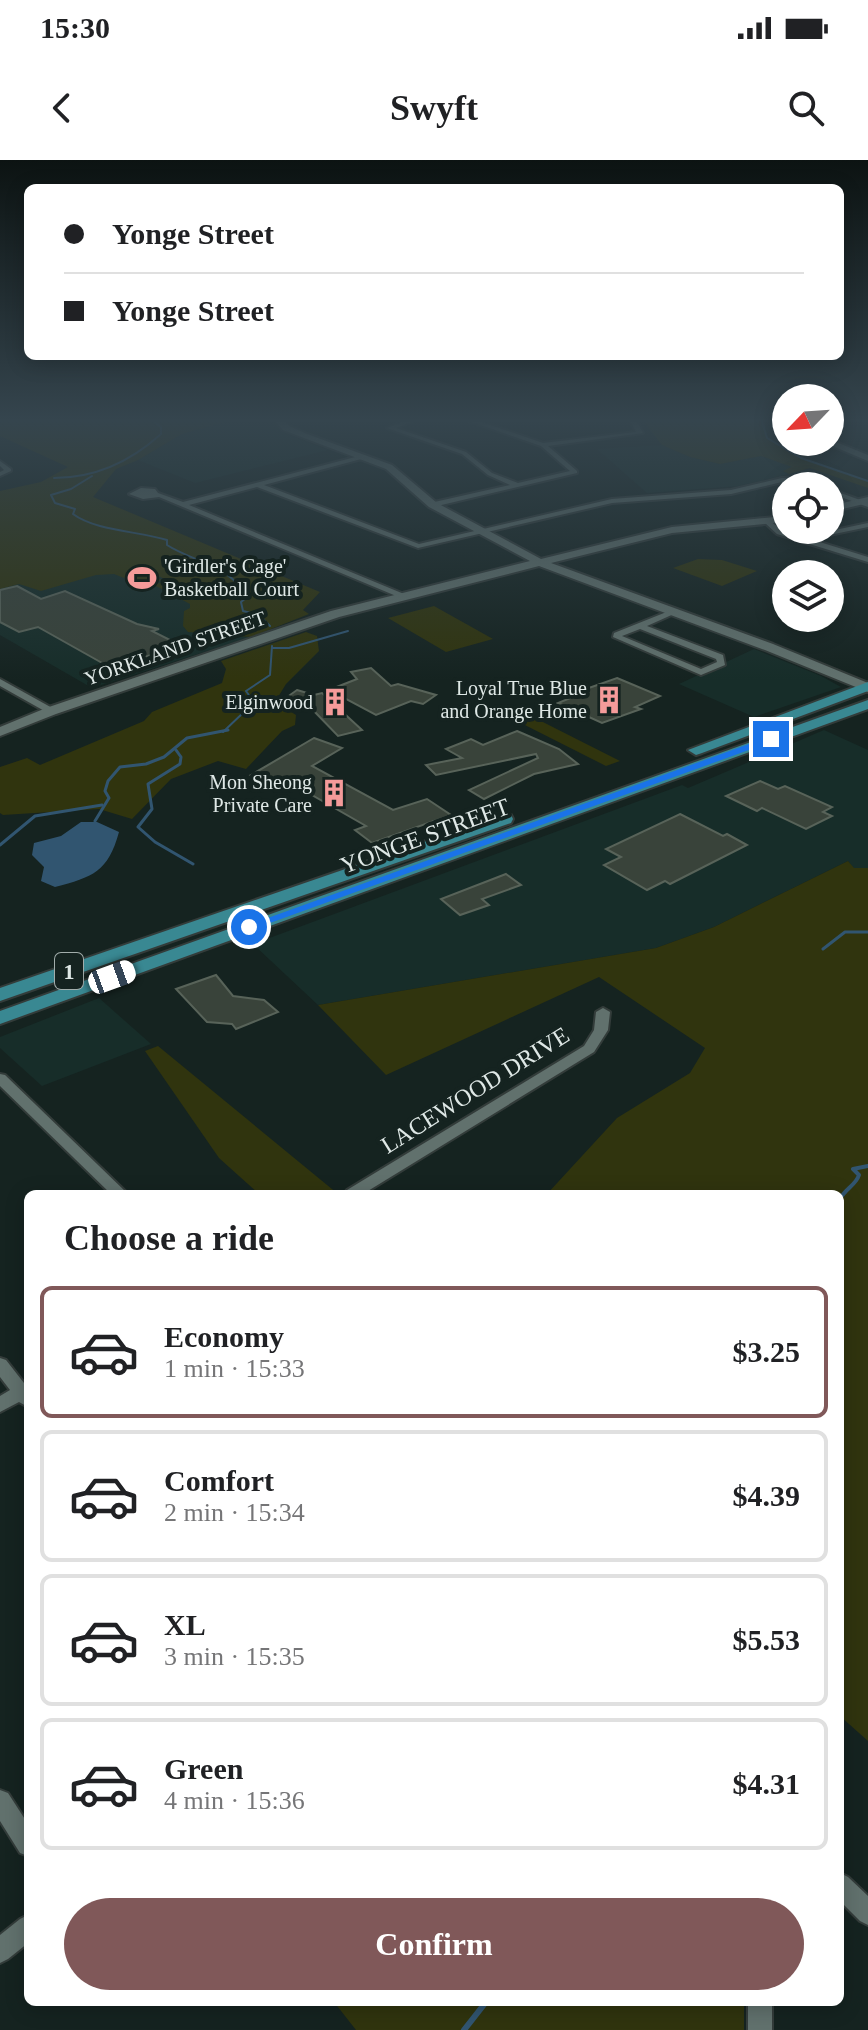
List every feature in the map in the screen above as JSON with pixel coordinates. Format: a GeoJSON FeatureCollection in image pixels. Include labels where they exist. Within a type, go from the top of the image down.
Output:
{"type":"FeatureCollection","features":[{"type":"Feature","properties":{"kind":"main road","name":"YONGE STREET"},"geometry":{"type":"LineString","coordinates":[[0,995],[867,691]]}},
{"type":"Feature","properties":{"kind":"main road","name":"YONGE STREET"},"geometry":{"type":"LineString","coordinates":[[0,1018],[867,691]]}},
{"type":"Feature","properties":{"kind":"street"},"geometry":{"type":"LineString","coordinates":[[187,505],[401,596]]}},
{"type":"Feature","properties":{"kind":"street"},"geometry":{"type":"LineString","coordinates":[[309,505],[413,546],[435,544],[594,505]]}},
{"type":"Feature","properties":{"kind":"street"},"geometry":{"type":"LineString","coordinates":[[433,505],[539,562],[769,647],[867,691]]}},
{"type":"Feature","properties":{"kind":"street","name":"YORKLAND STREET"},"geometry":{"type":"LineString","coordinates":[[0,732],[51,711],[335,614],[672,530],[772,521]]}},
{"type":"Feature","properties":{"kind":"street"},"geometry":{"type":"LineString","coordinates":[[768,522],[772,525]]}},
{"type":"Feature","properties":{"kind":"street"},"geometry":{"type":"LineString","coordinates":[[844,530],[868,525]]}},
{"type":"Feature","properties":{"kind":"street"},"geometry":{"type":"LineString","coordinates":[[817,544],[868,560]]}},
{"type":"Feature","properties":{"kind":"street"},"geometry":{"type":"LineString","coordinates":[[640,626],[720,657],[723,661],[701,672],[617,637],[640,626],[672,613]]}},
{"type":"Feature","properties":{"kind":"street"},"geometry":{"type":"LineString","coordinates":[[0,682],[51,711]]}},
{"type":"Feature","properties":{"kind":"street","name":"LACEWOOD DRIVE"},"geometry":{"type":"LineString","coordinates":[[359,1190],[589,1049],[601,1030],[603,1012]]}},
{"type":"Feature","properties":{"kind":"street"},"geometry":{"type":"LineString","coordinates":[[0,1078],[116,1190]]}},
{"type":"Feature","properties":{"kind":"street"},"geometry":{"type":"LineString","coordinates":[[0,1365],[24,1392]]}},
{"type":"Feature","properties":{"kind":"street"},"geometry":{"type":"LineString","coordinates":[[0,1405],[24,1395]]}},
{"type":"Feature","properties":{"kind":"street"},"geometry":{"type":"LineString","coordinates":[[0,1801],[24,1839]]}},
{"type":"Feature","properties":{"kind":"street"},"geometry":{"type":"LineString","coordinates":[[844,1889],[868,1913]]}},
{"type":"Feature","properties":{"kind":"street"},"geometry":{"type":"LineString","coordinates":[[0,1951],[24,1930]]}},
{"type":"Feature","properties":{"kind":"street"},"geometry":{"type":"LineString","coordinates":[[760,2006],[760,2030]]}},
{"type":"Feature","properties":{"kind":"shaded area"},"geometry":{"type":"Polygon","coordinates":[[[0,551],[151,564],[194,604],[197,634],[251,637],[92,688],[0,635],[0,551]]]}},
{"type":"Feature","properties":{"kind":"shaded area"},"geometry":{"type":"Polygon","coordinates":[[[754,649],[841,687],[754,717],[679,684],[754,649]]]}},
{"type":"Feature","properties":{"kind":"shaded area"},"geometry":{"type":"Polygon","coordinates":[[[824,730],[868,750],[868,868],[853,868],[848,861],[714,927],[656,948],[318,1005],[253,944],[682,785],[688,788],[824,730]]]}},
{"type":"Feature","properties":{"kind":"shaded area"},"geometry":{"type":"Polygon","coordinates":[[[99,998],[151,1044],[42,1086],[0,1048],[0,1037],[99,998]]]}},
{"type":"Feature","properties":{"kind":"green space"},"geometry":{"type":"Polygon","coordinates":[[[0,505],[113,505],[320,592],[303,610],[309,614],[251,637],[188,632],[183,626],[184,611],[190,608],[190,604],[154,585],[167,580],[143,569],[140,571],[162,580],[144,586],[114,574],[96,575],[41,591],[19,584],[0,589],[0,505]]]}},
{"type":"Feature","properties":{"kind":"green space"},"geometry":{"type":"Polygon","coordinates":[[[698,559],[722,560],[757,571],[722,586],[673,568],[698,559]]]}},
{"type":"Feature","properties":{"kind":"green space"},"geometry":{"type":"Polygon","coordinates":[[[434,606],[493,639],[446,652],[388,618],[434,606]]]}},
{"type":"Feature","properties":{"kind":"green space"},"geometry":{"type":"Polygon","coordinates":[[[306,632],[317,636],[319,651],[286,684],[275,702],[296,715],[295,725],[282,731],[246,769],[218,761],[171,779],[132,819],[99,809],[0,813],[0,767],[27,758],[40,765],[144,721],[152,712],[222,683],[226,669],[221,661],[306,632]]]}},
{"type":"Feature","properties":{"kind":"green space"},"geometry":{"type":"Polygon","coordinates":[[[527,714],[620,761],[606,766],[513,719],[527,714]]]}},
{"type":"Feature","properties":{"kind":"green space"},"geometry":{"type":"Polygon","coordinates":[[[848,861],[854,868],[868,868],[868,1741],[844,1720],[844,1190],[551,1190],[617,1118],[690,1073],[705,1048],[599,977],[386,1075],[318,1005],[656,948],[714,927],[848,861]]]}},
{"type":"Feature","properties":{"kind":"green space"},"geometry":{"type":"Polygon","coordinates":[[[158,1046],[333,1190],[255,1190],[219,1158],[145,1051],[158,1046]]]}},
{"type":"Feature","properties":{"kind":"green space"},"geometry":{"type":"Polygon","coordinates":[[[337,2006],[744,2006],[744,2030],[356,2030],[337,2006]]]}},
{"type":"Feature","properties":{"kind":"water"},"geometry":{"type":"Polygon","coordinates":[[[81,822],[97,822],[119,832],[110,856],[97,871],[79,880],[55,887],[41,881],[44,867],[32,855],[34,843],[61,836],[81,822]]]}},
{"type":"Feature","properties":{"kind":"building"},"geometry":{"type":"Polygon","coordinates":[[[17,586],[41,599],[65,591],[137,624],[159,629],[152,631],[180,645],[145,657],[139,653],[104,664],[38,627],[19,632],[0,622],[0,590],[17,586]]]}},
{"type":"Feature","properties":{"kind":"building"},"geometry":{"type":"Polygon","coordinates":[[[371,668],[391,686],[398,684],[436,695],[423,704],[411,701],[376,715],[329,690],[357,679],[351,672],[371,668]]]}},
{"type":"Feature","properties":{"kind":"building","name":"Loyal True Blue and Orange Home"},"geometry":{"type":"Polygon","coordinates":[[[617,678],[660,696],[635,707],[641,709],[602,723],[558,703],[573,697],[569,695],[617,678]]]}},
{"type":"Feature","properties":{"kind":"building"},"geometry":{"type":"Polygon","coordinates":[[[297,690],[314,695],[322,693],[362,730],[338,736],[311,708],[283,700],[297,690]]]}},
{"type":"Feature","properties":{"kind":"building"},"geometry":{"type":"Polygon","coordinates":[[[517,731],[559,749],[578,764],[534,774],[484,799],[469,790],[538,758],[536,754],[436,775],[426,765],[462,758],[446,749],[471,739],[483,745],[517,731]]]}},
{"type":"Feature","properties":{"kind":"building","name":"Mon Sheong Private Care"},"geometry":{"type":"Polygon","coordinates":[[[314,738],[342,748],[312,766],[393,810],[427,799],[451,815],[372,843],[355,830],[366,826],[289,782],[281,780],[275,783],[251,775],[314,738]]]}},
{"type":"Feature","properties":{"kind":"building"},"geometry":{"type":"Polygon","coordinates":[[[760,781],[778,789],[785,786],[832,807],[823,812],[832,816],[806,829],[762,808],[757,811],[726,796],[760,781]]]}},
{"type":"Feature","properties":{"kind":"building"},"geometry":{"type":"Polygon","coordinates":[[[680,814],[747,845],[670,884],[665,881],[647,890],[604,865],[621,857],[606,849],[680,814]]]}},
{"type":"Feature","properties":{"kind":"building"},"geometry":{"type":"Polygon","coordinates":[[[506,874],[521,885],[482,899],[489,905],[460,915],[441,899],[506,874]]]}},
{"type":"Feature","properties":{"kind":"building"},"geometry":{"type":"Polygon","coordinates":[[[216,975],[233,996],[264,1000],[278,1012],[236,1029],[232,1024],[207,1022],[176,989],[216,975]]]}},
{"type":"Feature","properties":{"kind":"waterway"},"geometry":{"type":"LineString","coordinates":[[63,505],[75,509],[73,514],[93,524],[167,540],[167,545],[177,551],[223,572],[240,587],[246,598],[241,602],[243,611],[259,615],[270,626]]}},
{"type":"Feature","properties":{"kind":"waterway"},"geometry":{"type":"LineString","coordinates":[[272,648],[289,648],[348,631]]}},
{"type":"Feature","properties":{"kind":"waterway"},"geometry":{"type":"LineString","coordinates":[[224,731],[245,711],[251,698],[246,691],[270,675],[272,646]]}},
{"type":"Feature","properties":{"kind":"waterway"},"geometry":{"type":"LineString","coordinates":[[95,821],[109,798],[105,791],[108,781],[120,767],[146,764],[164,757],[187,738],[224,731]]}},
{"type":"Feature","properties":{"kind":"waterway"},"geometry":{"type":"LineString","coordinates":[[176,750],[181,757],[180,764],[148,784],[152,809],[138,827],[155,842],[193,864]]}},
{"type":"Feature","properties":{"kind":"waterway"},"geometry":{"type":"LineString","coordinates":[[0,845],[35,816],[102,805]]}},
{"type":"Feature","properties":{"kind":"waterway"},"geometry":{"type":"LineString","coordinates":[[823,949],[845,932],[868,932]]}},
{"type":"Feature","properties":{"kind":"waterway"},"geometry":{"type":"LineString","coordinates":[[844,1193],[858,1178],[853,1169],[868,1166]]}},
{"type":"Feature","properties":{"kind":"waterway"},"geometry":{"type":"LineString","coordinates":[[464,2030],[483,2006]]}},
{"type":"Feature","properties":{"kind":"place","name":"'Girdler's Cage' Basketball Court"},"geometry":{"type":"Point","coordinates":[142,578]}},
{"type":"Feature","properties":{"kind":"place","name":"Loyal True Blue and Orange Home"},"geometry":{"type":"Point","coordinates":[609,700]}},
{"type":"Feature","properties":{"kind":"place","name":"Elginwood"},"geometry":{"type":"Point","coordinates":[335,702]}},
{"type":"Feature","properties":{"kind":"place","name":"Mon Sheong Private Care"},"geometry":{"type":"Point","coordinates":[334,793]}},
{"type":"Feature","properties":{"kind":"route"},"geometry":{"type":"LineString","coordinates":[[249,927],[771,739]]}}]}
